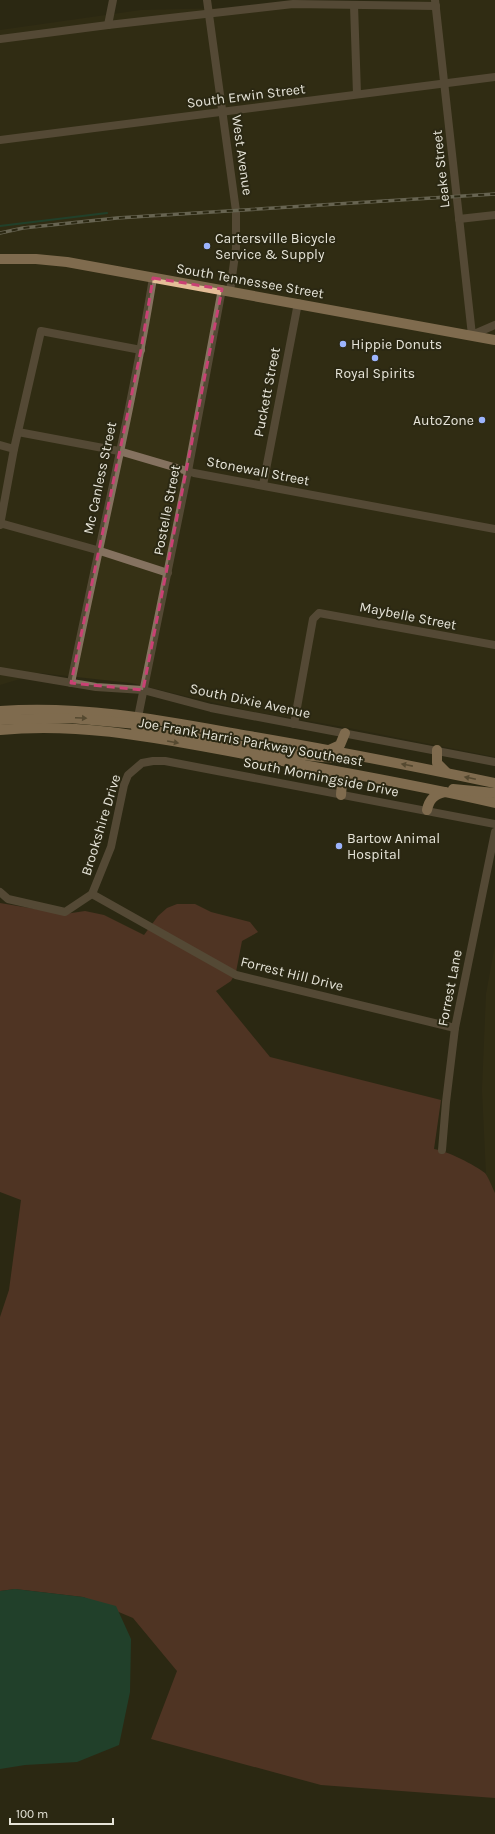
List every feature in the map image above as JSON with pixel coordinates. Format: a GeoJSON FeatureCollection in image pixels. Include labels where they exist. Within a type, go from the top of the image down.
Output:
{"type":"FeatureCollection","features":[{"type":"Feature","properties":{"kind":"main road","name":"South Tennessee Street"},"geometry":{"type":"LineString","coordinates":[[0,259],[50,260],[226,290],[495,340]]}},
{"type":"Feature","properties":{"kind":"main road","name":"Joe Frank Harris Parkway Southeast"},"geometry":{"type":"LineString","coordinates":[[0,711],[74,710],[317,768],[431,789],[495,803]]}},
{"type":"Feature","properties":{"kind":"main road"},"geometry":{"type":"LineString","coordinates":[[0,720],[70,718],[136,726],[284,753],[333,758],[363,756]]}},
{"type":"Feature","properties":{"kind":"main road","name":"Joe Frank Harris Parkway Southeast"},"geometry":{"type":"LineString","coordinates":[[0,730],[77,729],[136,726],[329,750],[446,772],[495,783]]}},
{"type":"Feature","properties":{"kind":"main road"},"geometry":{"type":"LineString","coordinates":[[329,750],[340,745],[345,733]]}},
{"type":"Feature","properties":{"kind":"main road"},"geometry":{"type":"LineString","coordinates":[[437,750],[436,763],[446,772]]}},
{"type":"Feature","properties":{"kind":"main road"},"geometry":{"type":"LineString","coordinates":[[317,768],[339,779],[343,785],[341,794]]}},
{"type":"Feature","properties":{"kind":"main road"},"geometry":{"type":"LineString","coordinates":[[431,789],[467,789],[495,793]]}},
{"type":"Feature","properties":{"kind":"main road"},"geometry":{"type":"LineString","coordinates":[[427,810],[428,804],[433,797],[446,792]]}},
{"type":"Feature","properties":{"kind":"street"},"geometry":{"type":"LineString","coordinates":[[108,25],[113,0]]}},
{"type":"Feature","properties":{"kind":"street","name":"West Avenue"},"geometry":{"type":"LineString","coordinates":[[207,0],[236,211],[236,248],[226,290]]}},
{"type":"Feature","properties":{"kind":"street"},"geometry":{"type":"LineString","coordinates":[[0,39],[293,4],[354,5],[436,3]]}},
{"type":"Feature","properties":{"kind":"street","name":"Leake Street"},"geometry":{"type":"LineString","coordinates":[[436,3],[472,335]]}},
{"type":"Feature","properties":{"kind":"street"},"geometry":{"type":"LineString","coordinates":[[354,5],[357,94]]}},
{"type":"Feature","properties":{"kind":"street","name":"South Erwin Street"},"geometry":{"type":"LineString","coordinates":[[0,140],[495,77]]}},
{"type":"Feature","properties":{"kind":"street"},"geometry":{"type":"LineString","coordinates":[[459,218],[495,215]]}},
{"type":"Feature","properties":{"kind":"street","name":"Mc Canless Street"},"geometry":{"type":"LineString","coordinates":[[71,683],[97,550],[141,350],[153,278]]}},
{"type":"Feature","properties":{"kind":"street","name":"Postelle Street"},"geometry":{"type":"LineString","coordinates":[[136,726],[226,290]]}},
{"type":"Feature","properties":{"kind":"street","name":"Puckett Street"},"geometry":{"type":"LineString","coordinates":[[263,486],[298,303]]}},
{"type":"Feature","properties":{"kind":"street"},"geometry":{"type":"LineString","coordinates":[[472,335],[495,325]]}},
{"type":"Feature","properties":{"kind":"street"},"geometry":{"type":"LineString","coordinates":[[141,350],[41,331],[14,449],[0,524],[97,550],[168,574]]}},
{"type":"Feature","properties":{"kind":"street","name":"Stonewall Street"},"geometry":{"type":"LineString","coordinates":[[18,432],[119,451],[188,471],[495,529]]}},
{"type":"Feature","properties":{"kind":"street"},"geometry":{"type":"LineString","coordinates":[[0,445],[14,449]]}},
{"type":"Feature","properties":{"kind":"street","name":"Maybelle Street"},"geometry":{"type":"LineString","coordinates":[[294,724],[313,619],[316,614],[321,613],[495,645]]}},
{"type":"Feature","properties":{"kind":"street","name":"South Dixie Avenue"},"geometry":{"type":"LineString","coordinates":[[0,670],[96,687],[143,690],[211,708],[495,762]]}},
{"type":"Feature","properties":{"kind":"street","name":"South Morningside Drive"},"geometry":{"type":"LineString","coordinates":[[142,763],[164,761],[495,824]]}},
{"type":"Feature","properties":{"kind":"street","name":"Brookshire Drive"},"geometry":{"type":"LineString","coordinates":[[0,892],[8,899],[64,912],[92,894],[110,846],[126,779],[133,770],[142,763]]}},
{"type":"Feature","properties":{"kind":"street","name":"Forrest Lane"},"geometry":{"type":"LineString","coordinates":[[442,1150],[455,1028],[495,832]]}},
{"type":"Feature","properties":{"kind":"street","name":"Forrest Hill Drive"},"geometry":{"type":"LineString","coordinates":[[92,894],[236,975],[455,1028]]}},
{"type":"Feature","properties":{"kind":"highlighted area"},"geometry":{"type":"Polygon","coordinates":[[[153,278],[222,289],[143,690],[71,683],[141,350],[153,278]]]}},
{"type":"Feature","properties":{"kind":"shaded area"},"geometry":{"type":"Polygon","coordinates":[[[419,0],[495,0],[495,757],[344,727],[249,711],[131,683],[40,673],[0,685],[0,30],[141,10],[354,5],[419,0]]]}},
{"type":"Feature","properties":{"kind":"shaded area"},"geometry":{"type":"Polygon","coordinates":[[[0,903],[65,914],[85,911],[104,915],[144,935],[158,916],[167,908],[177,904],[195,904],[211,912],[250,922],[258,932],[242,941],[236,972],[231,981],[216,991],[270,1057],[441,1100],[434,1149],[446,1152],[468,1162],[485,1173],[488,1177],[495,1193],[495,1798],[321,1785],[151,1739],[177,1671],[133,1618],[83,1597],[15,1589],[0,1591],[0,1317],[9,1290],[21,1200],[0,1192],[0,903]]]}},
{"type":"Feature","properties":{"kind":"shaded area"},"geometry":{"type":"Polygon","coordinates":[[[495,945],[495,1193],[486,1174],[482,1090],[486,994],[495,945]]]}},
{"type":"Feature","properties":{"kind":"shaded area"},"geometry":{"type":"Polygon","coordinates":[[[15,1589],[83,1597],[116,1606],[131,1639],[130,1692],[119,1745],[77,1762],[25,1765],[0,1769],[0,1591],[15,1589]]]}},
{"type":"Feature","properties":{"kind":"waterway"},"geometry":{"type":"LineString","coordinates":[[0,226],[107,213]]}},
{"type":"Feature","properties":{"kind":"railway"},"geometry":{"type":"LineString","coordinates":[[0,233],[23,228],[117,218],[495,194]]}},
{"type":"Feature","properties":{"kind":"place","name":"Cartersville Bicycle Service & Supply"},"geometry":{"type":"Point","coordinates":[207,246]}},
{"type":"Feature","properties":{"kind":"place","name":"Hippie Donuts"},"geometry":{"type":"Point","coordinates":[343,344]}},
{"type":"Feature","properties":{"kind":"place","name":"Royal Spirits"},"geometry":{"type":"Point","coordinates":[375,358]}},
{"type":"Feature","properties":{"kind":"place","name":"AutoZone"},"geometry":{"type":"Point","coordinates":[482,420]}},
{"type":"Feature","properties":{"kind":"place","name":"Bartow Animal Hospital"},"geometry":{"type":"Point","coordinates":[339,846]}}]}
